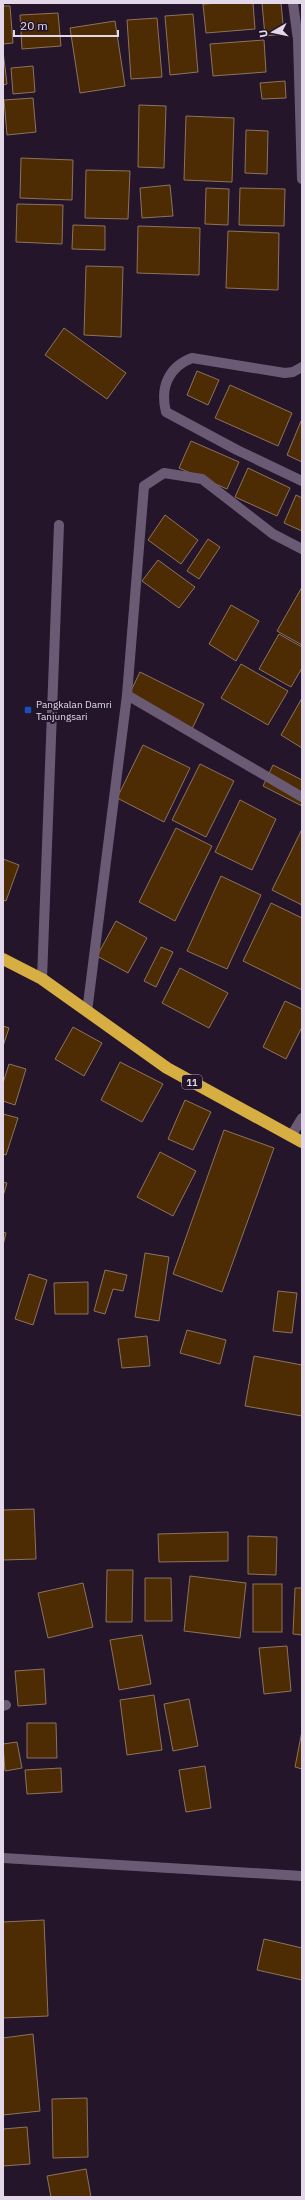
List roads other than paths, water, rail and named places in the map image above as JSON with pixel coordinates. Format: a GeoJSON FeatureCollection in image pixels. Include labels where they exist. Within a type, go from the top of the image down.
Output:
{"type":"FeatureCollection","features":[{"type":"Feature","properties":{"kind":"highway","name":"11"},"geometry":{"type":"LineString","coordinates":[[3,959],[42,979],[167,1068],[297,1139]]}},
{"type":"Feature","properties":{"kind":"street"},"geometry":{"type":"LineString","coordinates":[[293,3],[300,41],[302,179]]}},
{"type":"Feature","properties":{"kind":"street"},"geometry":{"type":"LineString","coordinates":[[302,366],[300,369],[285,373],[192,358],[181,362],[172,370],[164,401],[166,412],[237,450],[302,481]]}},
{"type":"Feature","properties":{"kind":"street"},"geometry":{"type":"LineString","coordinates":[[87,1012],[127,695],[144,486],[164,474],[202,479],[273,534],[302,548]]}},
{"type":"Feature","properties":{"kind":"street"},"geometry":{"type":"LineString","coordinates":[[42,979],[59,525]]}},
{"type":"Feature","properties":{"kind":"street"},"geometry":{"type":"LineString","coordinates":[[127,695],[302,797]]}},
{"type":"Feature","properties":{"kind":"street"},"geometry":{"type":"LineString","coordinates":[[297,1139],[302,1118]]}},
{"type":"Feature","properties":{"kind":"street"},"geometry":{"type":"LineString","coordinates":[[3,1858],[302,1876]]}},
{"type":"Feature","properties":{"kind":"place","name":"Pangkalan Damri Tanjungsari"},"geometry":{"type":"Point","coordinates":[28,710]}}]}
